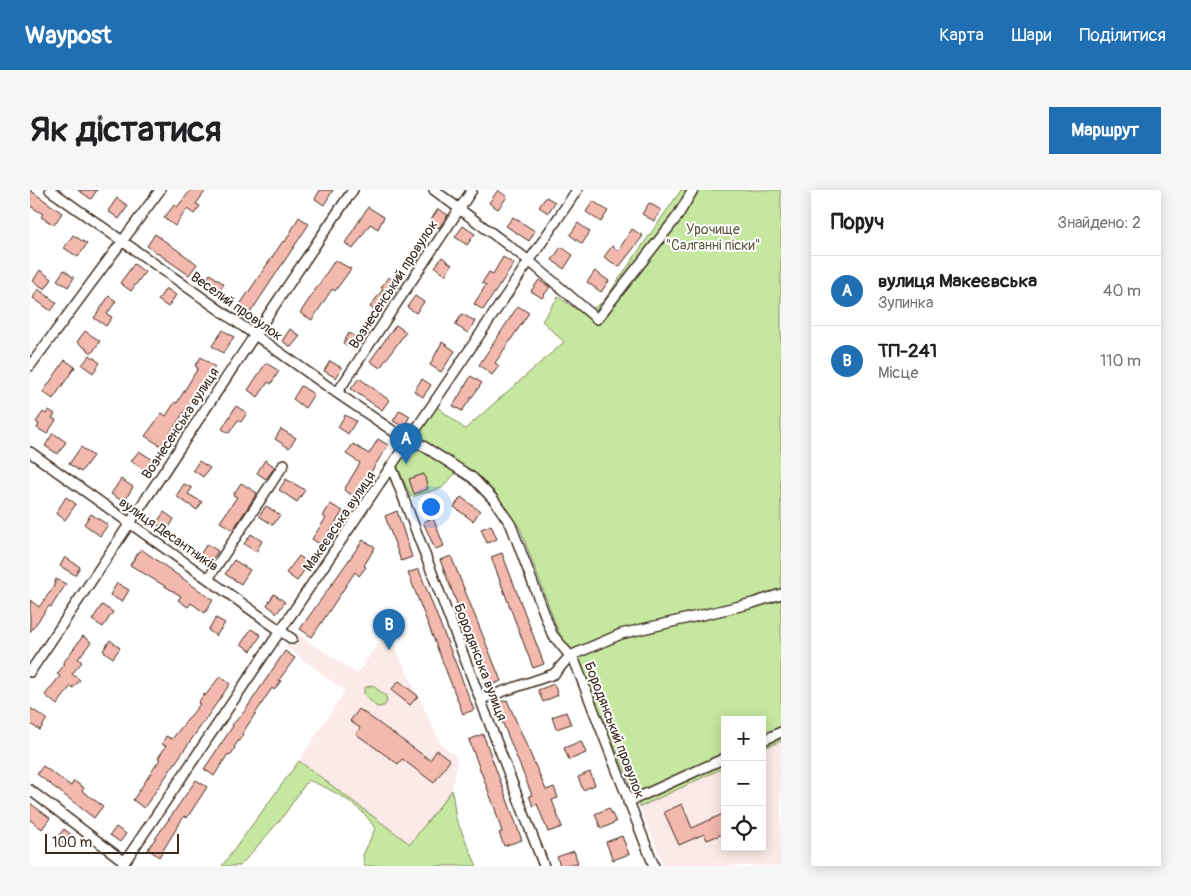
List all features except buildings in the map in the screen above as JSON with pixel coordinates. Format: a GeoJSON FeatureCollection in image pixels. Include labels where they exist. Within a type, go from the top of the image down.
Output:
{"type":"FeatureCollection","features":[{"type":"Feature","properties":{"kind":"street","name":"Веселий провулок"},"geometry":{"type":"LineString","coordinates":[[50,190],[337,393],[396,433],[411,438]]}},
{"type":"Feature","properties":{"kind":"street"},"geometry":{"type":"LineString","coordinates":[[30,366],[160,190]]}},
{"type":"Feature","properties":{"kind":"street","name":"Вознесенська вулиця"},"geometry":{"type":"LineString","coordinates":[[30,672],[131,524],[253,334],[354,190]]}},
{"type":"Feature","properties":{"kind":"street"},"geometry":{"type":"LineString","coordinates":[[434,190],[528,260],[597,319],[677,217],[692,190]]}},
{"type":"Feature","properties":{"kind":"street","name":"Вознесенський провулок"},"geometry":{"type":"LineString","coordinates":[[337,393],[472,190]]}},
{"type":"Feature","properties":{"kind":"street","name":"Макеєвська вулиця"},"geometry":{"type":"LineString","coordinates":[[123,864],[392,468],[528,260],[577,190]]}},
{"type":"Feature","properties":{"kind":"street","name":"Бородянський провулок"},"geometry":{"type":"LineString","coordinates":[[411,438],[473,478],[494,500],[511,525],[552,634],[575,662],[654,866]]}},
{"type":"Feature","properties":{"kind":"street","name":"вулиця Десантників"},"geometry":{"type":"LineString","coordinates":[[30,452],[292,638]]}},
{"type":"Feature","properties":{"kind":"street"},"geometry":{"type":"LineString","coordinates":[[208,579],[284,464]]}},
{"type":"Feature","properties":{"kind":"street","name":"Бородянська вулиця"},"geometry":{"type":"LineString","coordinates":[[392,468],[544,866]]}},
{"type":"Feature","properties":{"kind":"street"},"geometry":{"type":"LineString","coordinates":[[481,699],[554,674],[570,656],[621,634],[753,603],[781,594]]}},
{"type":"Feature","properties":{"kind":"street"},"geometry":{"type":"LineString","coordinates":[[766,739],[781,732]]}},
{"type":"Feature","properties":{"kind":"street"},"geometry":{"type":"LineString","coordinates":[[628,802],[721,760]]}},
{"type":"Feature","properties":{"kind":"street"},"geometry":{"type":"LineString","coordinates":[[30,790],[123,864]]}},
{"type":"Feature","properties":{"kind":"shaded area"},"geometry":{"type":"Polygon","coordinates":[[[387,631],[441,744],[455,756],[457,765],[452,790],[410,844],[299,761],[345,691],[286,647],[296,633],[357,674],[387,631]]]}},
{"type":"Feature","properties":{"kind":"shaded area"},"geometry":{"type":"Polygon","coordinates":[[[781,741],[781,866],[664,866],[640,807],[721,769],[721,851],[766,851],[766,747],[781,741]]]}},
{"type":"Feature","properties":{"kind":"green space","name":"Урочище \"Салганні піски\""},"geometry":{"type":"Polygon","coordinates":[[[681,190],[781,190],[781,741],[766,747],[766,716],[721,716],[721,769],[640,807],[578,660],[561,639],[520,528],[479,476],[463,465],[442,488],[411,497],[396,464],[435,405],[465,429],[564,342],[542,321],[558,297],[584,314],[603,302],[681,190]]]}},
{"type":"Feature","properties":{"kind":"green space"},"geometry":{"type":"Polygon","coordinates":[[[372,685],[386,696],[387,702],[384,706],[377,707],[364,695],[364,688],[372,685]]]}},
{"type":"Feature","properties":{"kind":"green space"},"geometry":{"type":"Polygon","coordinates":[[[299,761],[410,844],[452,790],[456,819],[477,866],[364,866],[363,855],[375,829],[370,821],[346,799],[308,780],[282,818],[240,866],[222,866],[299,761]]]}},
{"type":"Feature","properties":{"kind":"place","name":"вулиця Макеєвська"},"geometry":{"type":"Point","coordinates":[406,464]}},
{"type":"Feature","properties":{"kind":"place","name":"ТП-241"},"geometry":{"type":"Point","coordinates":[389,650]}}]}
